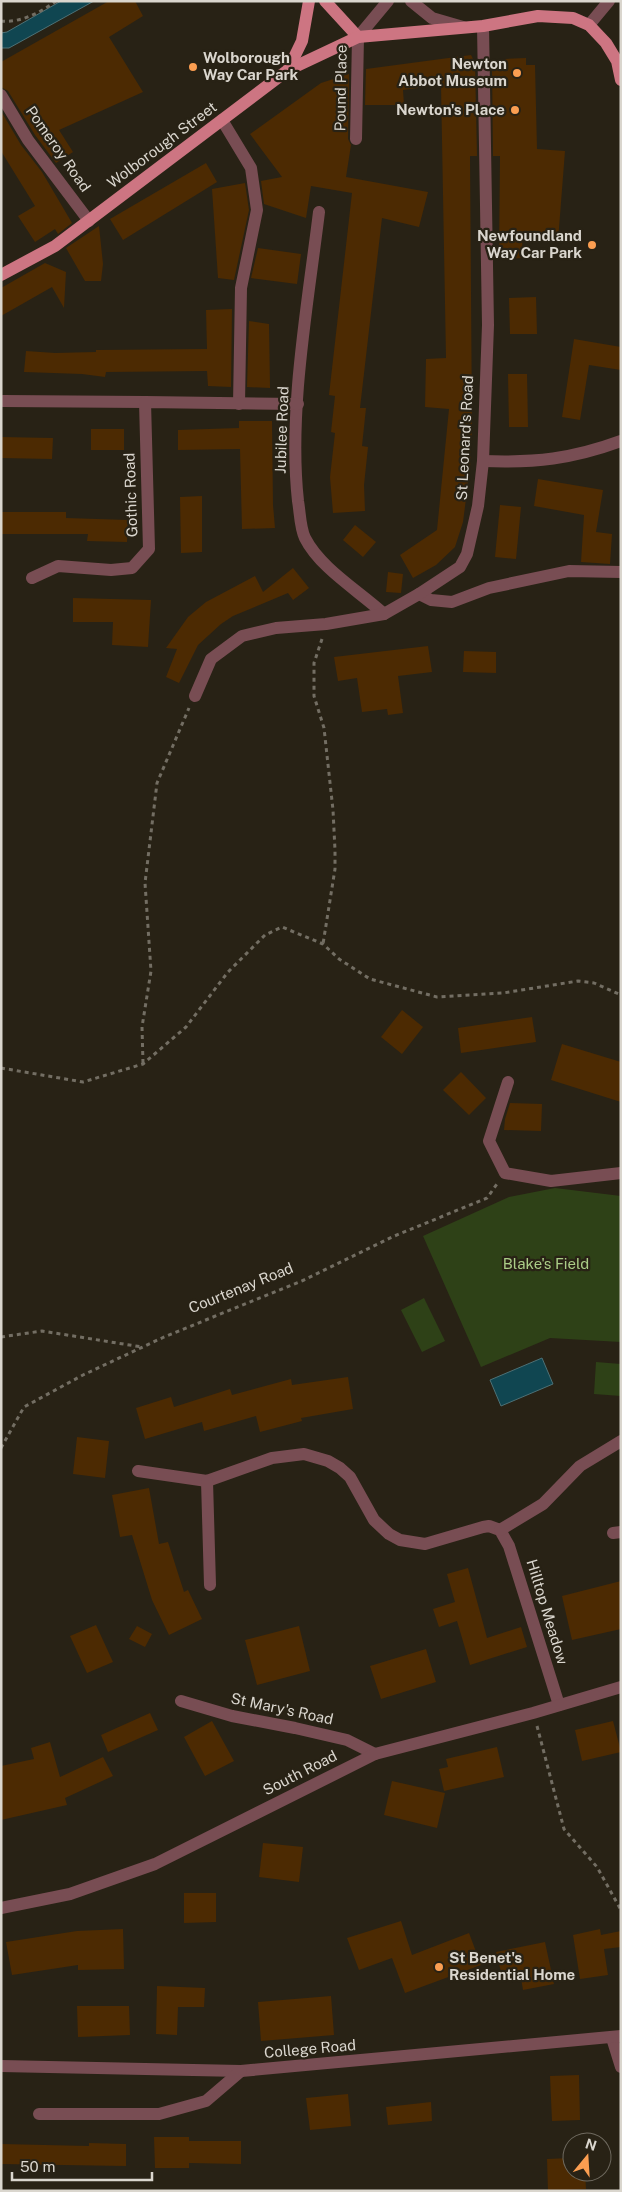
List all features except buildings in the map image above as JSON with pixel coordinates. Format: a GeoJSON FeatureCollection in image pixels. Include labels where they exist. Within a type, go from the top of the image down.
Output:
{"type":"FeatureCollection","features":[{"type":"Feature","properties":{"kind":"main road"},"geometry":{"type":"LineString","coordinates":[[288,70],[302,40],[309,1]]}},
{"type":"Feature","properties":{"kind":"main road"},"geometry":{"type":"LineString","coordinates":[[325,1],[358,37]]}},
{"type":"Feature","properties":{"kind":"main road","name":"Wolborough Street"},"geometry":{"type":"LineString","coordinates":[[1,275],[55,246],[288,70],[358,37],[483,26],[538,16],[573,18],[589,25],[619,59]]}},
{"type":"Feature","properties":{"kind":"main road"},"geometry":{"type":"LineString","coordinates":[[619,59],[621,80]]}},
{"type":"Feature","properties":{"kind":"street"},"geometry":{"type":"LineString","coordinates":[[358,37],[388,1]]}},
{"type":"Feature","properties":{"kind":"street"},"geometry":{"type":"LineString","coordinates":[[411,1],[432,18],[465,27]]}},
{"type":"Feature","properties":{"kind":"street"},"geometry":{"type":"LineString","coordinates":[[589,25],[609,1]]}},
{"type":"Feature","properties":{"kind":"street","name":"St Leonard's Road"},"geometry":{"type":"LineString","coordinates":[[195,696],[211,658],[242,636],[276,628],[326,624],[384,614],[460,567],[467,554],[478,506],[483,461],[488,325],[483,26]]}},
{"type":"Feature","properties":{"kind":"street","name":"Pound Place"},"geometry":{"type":"LineString","coordinates":[[356,139],[358,37]]}},
{"type":"Feature","properties":{"kind":"street","name":"Pomeroy Road"},"geometry":{"type":"LineString","coordinates":[[1,95],[28,140],[89,221]]}},
{"type":"Feature","properties":{"kind":"street"},"geometry":{"type":"LineString","coordinates":[[222,120],[251,168],[257,210],[241,288],[238,404]]}},
{"type":"Feature","properties":{"kind":"street","name":"Jubilee Road"},"geometry":{"type":"LineString","coordinates":[[319,212],[298,404],[295,471],[303,536],[312,551],[384,614]]}},
{"type":"Feature","properties":{"kind":"street"},"geometry":{"type":"LineString","coordinates":[[3,400],[298,404]]}},
{"type":"Feature","properties":{"kind":"street","name":"Gothic Road"},"geometry":{"type":"LineString","coordinates":[[32,578],[58,566],[111,570],[132,568],[149,549],[145,402]]}},
{"type":"Feature","properties":{"kind":"street"},"geometry":{"type":"LineString","coordinates":[[483,461],[548,461],[595,451],[621,441]]}},
{"type":"Feature","properties":{"kind":"street"},"geometry":{"type":"LineString","coordinates":[[419,594],[431,600],[452,602],[489,588],[569,571],[621,572]]}},
{"type":"Feature","properties":{"kind":"street"},"geometry":{"type":"LineString","coordinates":[[508,1082],[489,1141],[505,1173],[551,1181],[621,1173]]}},
{"type":"Feature","properties":{"kind":"street"},"geometry":{"type":"LineString","coordinates":[[138,1471],[207,1481],[272,1458],[304,1454],[328,1461],[350,1477],[374,1520],[389,1534],[400,1540],[425,1544],[483,1527],[489,1526],[500,1530],[543,1504],[580,1466],[621,1441]]}},
{"type":"Feature","properties":{"kind":"street"},"geometry":{"type":"LineString","coordinates":[[207,1481],[210,1585]]}},
{"type":"Feature","properties":{"kind":"street","name":"Hilltop Meadow"},"geometry":{"type":"LineString","coordinates":[[500,1530],[509,1546],[558,1705]]}},
{"type":"Feature","properties":{"kind":"street","name":"South Road"},"geometry":{"type":"LineString","coordinates":[[1,1908],[70,1894],[155,1864],[374,1754],[534,1713],[621,1687]]}},
{"type":"Feature","properties":{"kind":"street","name":"St Mary's Road"},"geometry":{"type":"LineString","coordinates":[[181,1701],[232,1716],[347,1740],[374,1754]]}},
{"type":"Feature","properties":{"kind":"street"},"geometry":{"type":"LineString","coordinates":[[616,2037],[621,2067]]}},
{"type":"Feature","properties":{"kind":"street","name":"College Road"},"geometry":{"type":"LineString","coordinates":[[1,2066],[241,2070],[616,2037]]}},
{"type":"Feature","properties":{"kind":"street"},"geometry":{"type":"LineString","coordinates":[[39,2114],[159,2114],[206,2101],[241,2070]]}},
{"type":"Feature","properties":{"kind":"path"},"geometry":{"type":"LineString","coordinates":[[1,21],[14,22],[47,8],[56,1]]}},
{"type":"Feature","properties":{"kind":"path"},"geometry":{"type":"LineString","coordinates":[[323,944],[335,869],[335,850],[333,810],[324,728],[314,696],[314,663],[326,624]]}},
{"type":"Feature","properties":{"kind":"path"},"geometry":{"type":"LineString","coordinates":[[143,1064],[142,1027],[151,971],[145,883],[157,783],[195,696]]}},
{"type":"Feature","properties":{"kind":"path"},"geometry":{"type":"LineString","coordinates":[[1,1068],[83,1082],[143,1064],[186,1027],[228,972],[265,935],[282,927],[323,944],[339,959],[370,979],[437,997],[503,993],[578,981],[594,983],[621,995]]}},
{"type":"Feature","properties":{"kind":"path","name":"Courtenay Road"},"geometry":{"type":"LineString","coordinates":[[1,1448],[24,1407],[83,1375],[142,1347],[304,1280],[392,1237],[487,1198],[505,1173]]}},
{"type":"Feature","properties":{"kind":"path"},"geometry":{"type":"LineString","coordinates":[[1,1337],[42,1331],[142,1347]]}},
{"type":"Feature","properties":{"kind":"path"},"geometry":{"type":"LineString","coordinates":[[534,1713],[562,1824],[597,1867],[621,1910]]}},
{"type":"Feature","properties":{"kind":"green space","name":"Blake's Field"},"geometry":{"type":"Polygon","coordinates":[[[555,1188],[621,1196],[621,1342],[550,1338],[481,1367],[423,1236],[509,1197],[555,1188]]]}},
{"type":"Feature","properties":{"kind":"green space"},"geometry":{"type":"Polygon","coordinates":[[[424,1298],[445,1341],[422,1352],[401,1310],[424,1298]]]}},
{"type":"Feature","properties":{"kind":"green space"},"geometry":{"type":"Polygon","coordinates":[[[596,1362],[621,1364],[621,1396],[594,1394],[596,1362]]]}},
{"type":"Feature","properties":{"kind":"water"},"geometry":{"type":"Polygon","coordinates":[[[61,1],[94,1],[9,48],[1,48],[1,33],[7,32],[61,1]]]}},
{"type":"Feature","properties":{"kind":"water"},"geometry":{"type":"Polygon","coordinates":[[[542,1358],[553,1384],[501,1406],[490,1380],[542,1358]]]}},
{"type":"Feature","properties":{"kind":"place","name":"Wolborough Way Car Park"},"geometry":{"type":"Point","coordinates":[193,67]}},
{"type":"Feature","properties":{"kind":"place","name":"Newton Abbot Museum"},"geometry":{"type":"Point","coordinates":[517,73]}},
{"type":"Feature","properties":{"kind":"place","name":"Newton's Place"},"geometry":{"type":"Point","coordinates":[515,110]}},
{"type":"Feature","properties":{"kind":"place","name":"Newfoundland Way Car Park"},"geometry":{"type":"Point","coordinates":[592,245]}},
{"type":"Feature","properties":{"kind":"place","name":"St Benet's Residential Home"},"geometry":{"type":"Point","coordinates":[439,1967]}}]}
